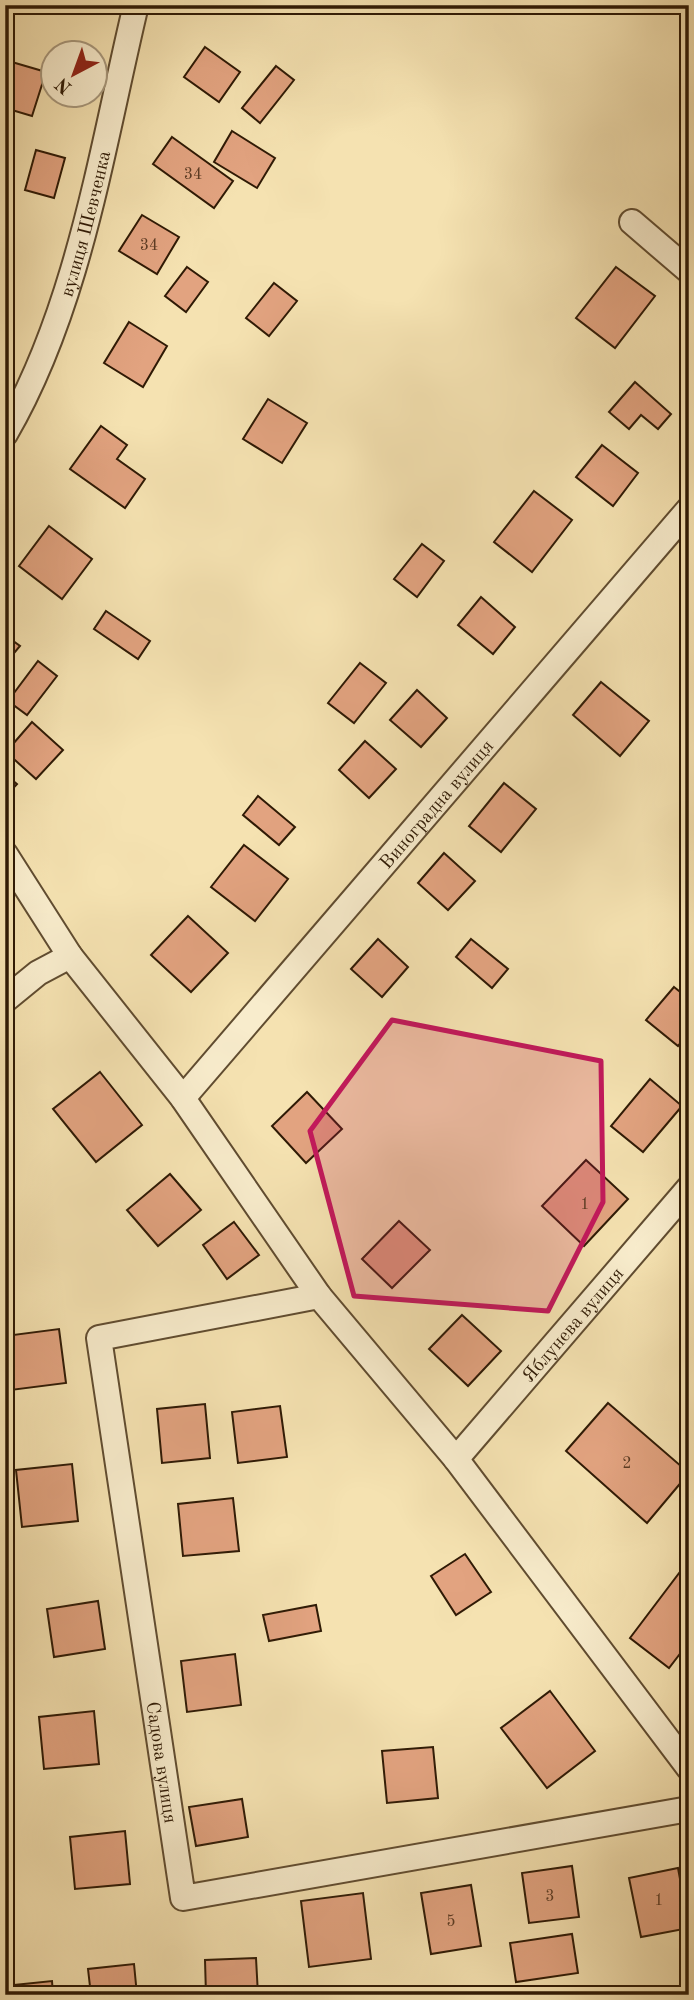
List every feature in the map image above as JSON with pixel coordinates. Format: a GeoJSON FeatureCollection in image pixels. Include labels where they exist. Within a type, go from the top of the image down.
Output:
{"type":"FeatureCollection","features":[{"type":"Feature","properties":{"kind":"street","name":"вулиця Шевченка"},"geometry":{"type":"LineString","coordinates":[[5,434],[24,401],[71,279],[136,5]]}},
{"type":"Feature","properties":{"kind":"street"},"geometry":{"type":"LineString","coordinates":[[632,222],[689,271]]}},
{"type":"Feature","properties":{"kind":"street","name":"Виноградна вулиця"},"geometry":{"type":"LineString","coordinates":[[183,1098],[689,509]]}},
{"type":"Feature","properties":{"kind":"street"},"geometry":{"type":"LineString","coordinates":[[5,854],[70,956],[183,1098],[319,1296],[456,1459],[689,1769]]}},
{"type":"Feature","properties":{"kind":"street"},"geometry":{"type":"LineString","coordinates":[[5,1000],[38,973],[70,956]]}},
{"type":"Feature","properties":{"kind":"street","name":"Яблунева вулиця"},"geometry":{"type":"LineString","coordinates":[[456,1459],[689,1188]]}},
{"type":"Feature","properties":{"kind":"street","name":"Садова вулиця"},"geometry":{"type":"LineString","coordinates":[[319,1296],[99,1338],[183,1898],[689,1809]]}},
{"type":"Feature","properties":{"kind":"highlighted area"},"geometry":{"type":"Polygon","coordinates":[[[392,1020],[601,1061],[603,1202],[548,1311],[354,1296],[310,1131],[392,1020]]]}},
{"type":"Feature","properties":{"kind":"building"},"geometry":{"type":"Polygon","coordinates":[[[205,47],[240,72],[219,102],[184,77],[205,47]]]}},
{"type":"Feature","properties":{"kind":"building"},"geometry":{"type":"Polygon","coordinates":[[[5,60],[38,70],[38,97],[32,116],[5,108],[5,60]]]}},
{"type":"Feature","properties":{"kind":"building"},"geometry":{"type":"Polygon","coordinates":[[[276,66],[294,80],[260,123],[242,108],[276,66]]]}},
{"type":"Feature","properties":{"kind":"building"},"geometry":{"type":"Polygon","coordinates":[[[232,131],[275,158],[257,188],[214,162],[232,131]]]}},
{"type":"Feature","properties":{"kind":"building"},"geometry":{"type":"Polygon","coordinates":[[[172,137],[233,181],[214,208],[153,164],[172,137]]]}},
{"type":"Feature","properties":{"kind":"building"},"geometry":{"type":"Polygon","coordinates":[[[36,150],[65,158],[54,198],[25,190],[36,150]]]}},
{"type":"Feature","properties":{"kind":"building"},"geometry":{"type":"Polygon","coordinates":[[[142,215],[179,237],[157,274],[119,251],[142,215]]]}},
{"type":"Feature","properties":{"kind":"building"},"geometry":{"type":"Polygon","coordinates":[[[187,267],[208,282],[186,312],[165,296],[187,267]]]}},
{"type":"Feature","properties":{"kind":"building"},"geometry":{"type":"Polygon","coordinates":[[[616,267],[655,296],[615,348],[576,318],[616,267]]]}},
{"type":"Feature","properties":{"kind":"building"},"geometry":{"type":"Polygon","coordinates":[[[274,283],[297,301],[269,336],[246,318],[274,283]]]}},
{"type":"Feature","properties":{"kind":"building"},"geometry":{"type":"Polygon","coordinates":[[[129,322],[167,346],[143,387],[104,363],[129,322]]]}},
{"type":"Feature","properties":{"kind":"building"},"geometry":{"type":"Polygon","coordinates":[[[635,382],[671,414],[658,429],[641,415],[629,429],[609,412],[635,382]]]}},
{"type":"Feature","properties":{"kind":"building"},"geometry":{"type":"Polygon","coordinates":[[[268,399],[307,423],[282,463],[243,439],[268,399]]]}},
{"type":"Feature","properties":{"kind":"building"},"geometry":{"type":"Polygon","coordinates":[[[101,426],[127,445],[117,459],[145,479],[125,508],[70,469],[101,426]]]}},
{"type":"Feature","properties":{"kind":"building"},"geometry":{"type":"Polygon","coordinates":[[[602,445],[638,473],[613,506],[576,477],[602,445]]]}},
{"type":"Feature","properties":{"kind":"building"},"geometry":{"type":"Polygon","coordinates":[[[534,491],[572,520],[532,572],[494,542],[534,491]]]}},
{"type":"Feature","properties":{"kind":"building"},"geometry":{"type":"Polygon","coordinates":[[[49,526],[92,559],[62,599],[19,566],[49,526]]]}},
{"type":"Feature","properties":{"kind":"building"},"geometry":{"type":"Polygon","coordinates":[[[422,544],[444,561],[417,597],[394,579],[422,544]]]}},
{"type":"Feature","properties":{"kind":"building"},"geometry":{"type":"Polygon","coordinates":[[[481,597],[515,627],[493,654],[458,625],[481,597]]]}},
{"type":"Feature","properties":{"kind":"building"},"geometry":{"type":"Polygon","coordinates":[[[106,611],[150,641],[138,659],[94,629],[106,611]]]}},
{"type":"Feature","properties":{"kind":"building"},"geometry":{"type":"Polygon","coordinates":[[[5,635],[20,646],[5,664],[5,635]]]}},
{"type":"Feature","properties":{"kind":"building"},"geometry":{"type":"Polygon","coordinates":[[[38,661],[57,676],[27,715],[8,701],[38,661]]]}},
{"type":"Feature","properties":{"kind":"building"},"geometry":{"type":"Polygon","coordinates":[[[360,663],[386,683],[354,723],[328,703],[360,663]]]}},
{"type":"Feature","properties":{"kind":"building"},"geometry":{"type":"Polygon","coordinates":[[[601,682],[649,721],[620,756],[573,715],[601,682]]]}},
{"type":"Feature","properties":{"kind":"building"},"geometry":{"type":"Polygon","coordinates":[[[417,690],[447,718],[421,747],[390,720],[417,690]]]}},
{"type":"Feature","properties":{"kind":"building"},"geometry":{"type":"Polygon","coordinates":[[[32,722],[63,750],[36,779],[6,752],[32,722]]]}},
{"type":"Feature","properties":{"kind":"building"},"geometry":{"type":"Polygon","coordinates":[[[365,741],[396,769],[369,798],[339,770],[365,741]]]}},
{"type":"Feature","properties":{"kind":"building"},"geometry":{"type":"Polygon","coordinates":[[[5,774],[17,784],[5,797],[5,774]]]}},
{"type":"Feature","properties":{"kind":"building"},"geometry":{"type":"Polygon","coordinates":[[[504,783],[536,809],[501,852],[469,826],[504,783]]]}},
{"type":"Feature","properties":{"kind":"building"},"geometry":{"type":"Polygon","coordinates":[[[258,796],[295,827],[279,845],[243,815],[258,796]]]}},
{"type":"Feature","properties":{"kind":"building"},"geometry":{"type":"Polygon","coordinates":[[[244,845],[288,879],[255,921],[211,887],[244,845]]]}},
{"type":"Feature","properties":{"kind":"building"},"geometry":{"type":"Polygon","coordinates":[[[444,853],[475,881],[448,910],[418,883],[444,853]]]}},
{"type":"Feature","properties":{"kind":"building"},"geometry":{"type":"Polygon","coordinates":[[[188,916],[228,953],[191,992],[151,955],[188,916]]]}},
{"type":"Feature","properties":{"kind":"building"},"geometry":{"type":"Polygon","coordinates":[[[378,939],[408,967],[382,997],[351,969],[378,939]]]}},
{"type":"Feature","properties":{"kind":"building"},"geometry":{"type":"Polygon","coordinates":[[[471,939],[508,969],[492,988],[456,957],[471,939]]]}},
{"type":"Feature","properties":{"kind":"building"},"geometry":{"type":"Polygon","coordinates":[[[674,987],[689,999],[689,1033],[678,1046],[646,1020],[674,987]]]}},
{"type":"Feature","properties":{"kind":"building"},"geometry":{"type":"Polygon","coordinates":[[[100,1072],[142,1125],[96,1162],[53,1109],[100,1072]]]}},
{"type":"Feature","properties":{"kind":"building"},"geometry":{"type":"Polygon","coordinates":[[[650,1079],[682,1106],[643,1152],[611,1126],[650,1079]]]}},
{"type":"Feature","properties":{"kind":"building"},"geometry":{"type":"Polygon","coordinates":[[[307,1092],[342,1129],[306,1163],[272,1126],[307,1092]]]}},
{"type":"Feature","properties":{"kind":"building"},"geometry":{"type":"Polygon","coordinates":[[[586,1160],[628,1199],[584,1246],[542,1206],[586,1160]]]}},
{"type":"Feature","properties":{"kind":"building"},"geometry":{"type":"Polygon","coordinates":[[[170,1174],[201,1210],[158,1246],[127,1210],[170,1174]]]}},
{"type":"Feature","properties":{"kind":"building"},"geometry":{"type":"Polygon","coordinates":[[[399,1221],[430,1250],[392,1288],[362,1259],[399,1221]]]}},
{"type":"Feature","properties":{"kind":"building"},"geometry":{"type":"Polygon","coordinates":[[[234,1222],[259,1255],[227,1279],[203,1245],[234,1222]]]}},
{"type":"Feature","properties":{"kind":"building"},"geometry":{"type":"Polygon","coordinates":[[[462,1315],[501,1351],[468,1386],[429,1349],[462,1315]]]}},
{"type":"Feature","properties":{"kind":"building"},"geometry":{"type":"Polygon","coordinates":[[[59,1329],[66,1383],[11,1390],[5,1336],[59,1329]]]}},
{"type":"Feature","properties":{"kind":"building"},"geometry":{"type":"Polygon","coordinates":[[[608,1403],[689,1473],[647,1523],[566,1451],[608,1403]]]}},
{"type":"Feature","properties":{"kind":"building"},"geometry":{"type":"Polygon","coordinates":[[[205,1404],[210,1458],[162,1463],[157,1409],[205,1404]]]}},
{"type":"Feature","properties":{"kind":"building"},"geometry":{"type":"Polygon","coordinates":[[[280,1406],[287,1457],[238,1463],[232,1412],[280,1406]]]}},
{"type":"Feature","properties":{"kind":"building"},"geometry":{"type":"Polygon","coordinates":[[[72,1464],[78,1521],[22,1527],[16,1470],[72,1464]]]}},
{"type":"Feature","properties":{"kind":"building"},"geometry":{"type":"Polygon","coordinates":[[[233,1498],[239,1551],[183,1556],[178,1504],[233,1498]]]}},
{"type":"Feature","properties":{"kind":"building"},"geometry":{"type":"Polygon","coordinates":[[[465,1554],[491,1592],[456,1615],[431,1576],[465,1554]]]}},
{"type":"Feature","properties":{"kind":"building"},"geometry":{"type":"Polygon","coordinates":[[[689,1560],[689,1642],[669,1668],[630,1638],[689,1560]]]}},
{"type":"Feature","properties":{"kind":"building"},"geometry":{"type":"Polygon","coordinates":[[[98,1601],[105,1649],[54,1657],[47,1609],[98,1601]]]}},
{"type":"Feature","properties":{"kind":"building"},"geometry":{"type":"Polygon","coordinates":[[[316,1605],[321,1631],[269,1641],[263,1615],[316,1605]]]}},
{"type":"Feature","properties":{"kind":"building"},"geometry":{"type":"Polygon","coordinates":[[[235,1654],[241,1705],[187,1712],[181,1661],[235,1654]]]}},
{"type":"Feature","properties":{"kind":"building"},"geometry":{"type":"Polygon","coordinates":[[[550,1691],[595,1751],[547,1788],[501,1728],[550,1691]]]}},
{"type":"Feature","properties":{"kind":"building"},"geometry":{"type":"Polygon","coordinates":[[[94,1711],[99,1764],[44,1769],[39,1717],[94,1711]]]}},
{"type":"Feature","properties":{"kind":"building"},"geometry":{"type":"Polygon","coordinates":[[[433,1747],[438,1798],[387,1803],[382,1751],[433,1747]]]}},
{"type":"Feature","properties":{"kind":"building"},"geometry":{"type":"Polygon","coordinates":[[[242,1799],[248,1837],[196,1846],[189,1807],[242,1799]]]}},
{"type":"Feature","properties":{"kind":"building"},"geometry":{"type":"Polygon","coordinates":[[[125,1831],[130,1884],[75,1889],[70,1837],[125,1831]]]}},
{"type":"Feature","properties":{"kind":"building"},"geometry":{"type":"Polygon","coordinates":[[[572,1866],[579,1917],[529,1923],[522,1873],[572,1866]]]}},
{"type":"Feature","properties":{"kind":"building"},"geometry":{"type":"Polygon","coordinates":[[[678,1868],[689,1928],[641,1937],[629,1878],[678,1868]]]}},
{"type":"Feature","properties":{"kind":"building"},"geometry":{"type":"Polygon","coordinates":[[[471,1885],[481,1946],[431,1954],[421,1893],[471,1885]]]}},
{"type":"Feature","properties":{"kind":"building"},"geometry":{"type":"Polygon","coordinates":[[[363,1893],[371,1959],[309,1967],[301,1901],[363,1893]]]}},
{"type":"Feature","properties":{"kind":"building"},"geometry":{"type":"Polygon","coordinates":[[[572,1934],[578,1973],[516,1982],[510,1943],[572,1934]]]}},
{"type":"Feature","properties":{"kind":"building"},"geometry":{"type":"Polygon","coordinates":[[[256,1958],[258,1995],[206,1995],[205,1960],[256,1958]]]}},
{"type":"Feature","properties":{"kind":"building"},"geometry":{"type":"Polygon","coordinates":[[[134,1964],[137,1995],[91,1995],[88,1969],[134,1964]]]}},
{"type":"Feature","properties":{"kind":"building"},"geometry":{"type":"Polygon","coordinates":[[[52,1981],[53,1995],[5,1995],[5,1986],[52,1981]]]}}]}
